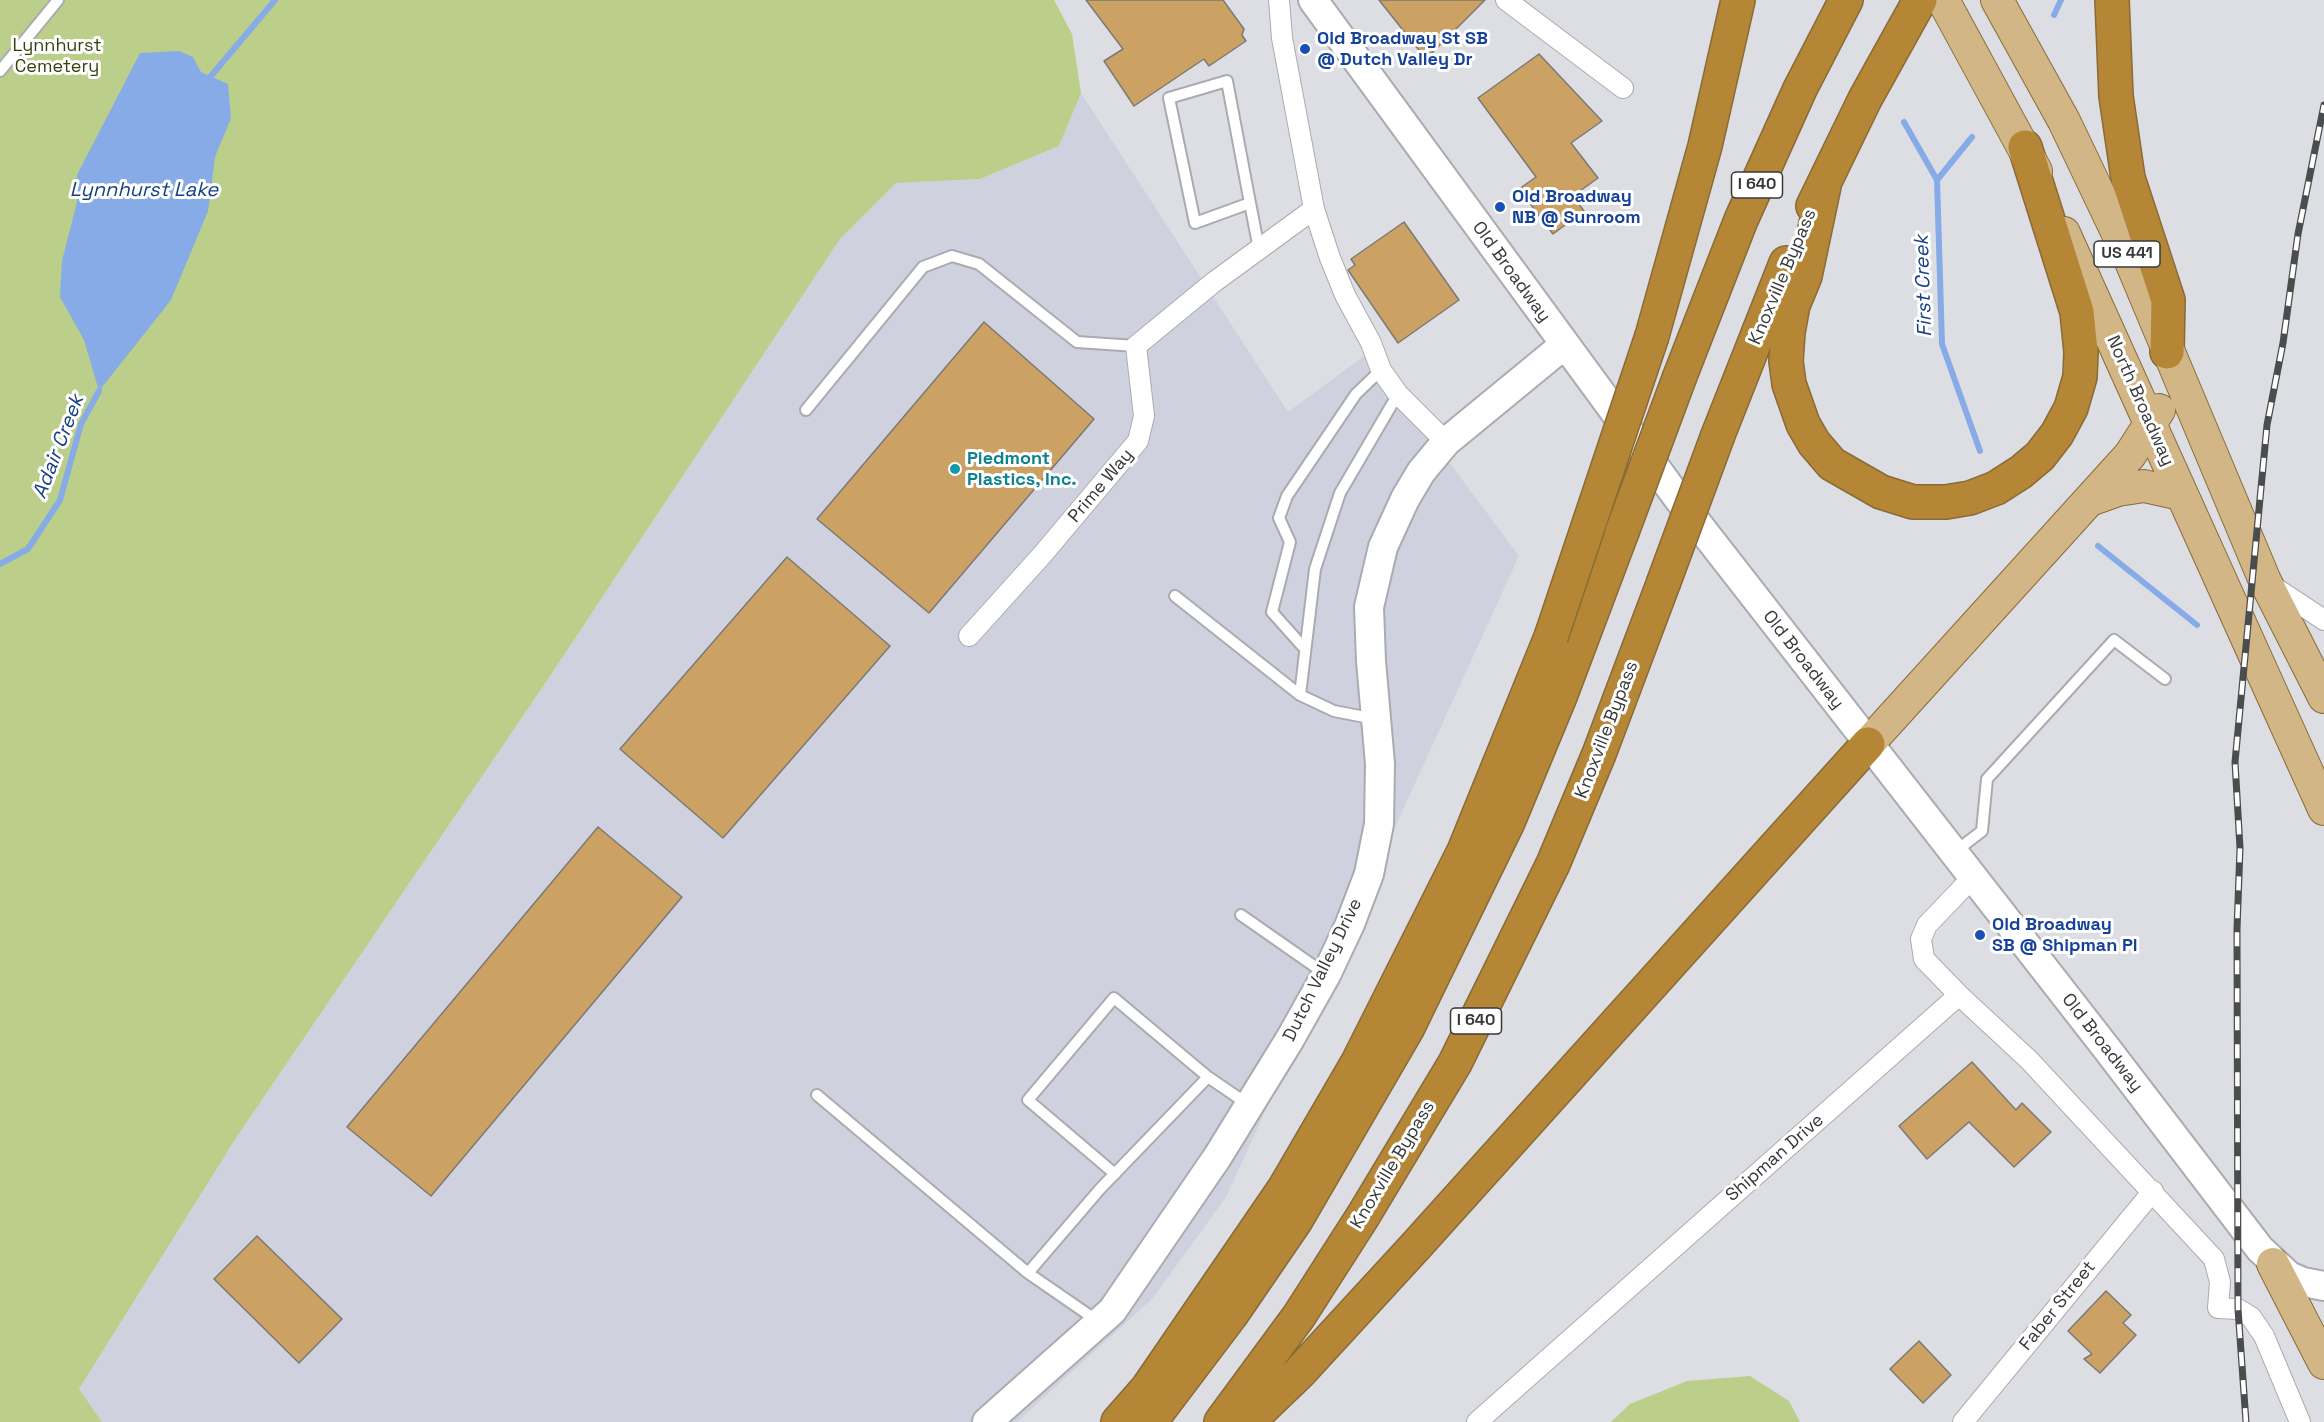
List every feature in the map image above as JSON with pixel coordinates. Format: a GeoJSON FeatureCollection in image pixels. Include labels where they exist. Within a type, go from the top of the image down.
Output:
{"type":"FeatureCollection","features":[{"type":"Feature","properties":{"kind":"highway"},"geometry":{"type":"LineString","coordinates":[[1118,1422],[1147,1389],[1284,1189],[1358,1062],[1464,850],[1551,636],[1652,336],[1705,146],[1738,0]]}},
{"type":"Feature","properties":{"kind":"highway","name":"I 640"},"geometry":{"type":"LineString","coordinates":[[1150,1422],[1218,1332],[1296,1220],[1407,1029],[1508,822],[1561,694],[1741,220],[1800,89],[1846,0]]}},
{"type":"Feature","properties":{"kind":"highway","name":"Knoxville Bypass"},"geometry":{"type":"LineString","coordinates":[[1221,1422],[1299,1316],[1370,1206],[1455,1063],[1552,864],[1599,754],[1718,435],[1793,245],[1920,0]]}},
{"type":"Feature","properties":{"kind":"highway"},"geometry":{"type":"LineString","coordinates":[[2112,0],[2116,96],[2128,178],[2168,300],[2171,361]]}},
{"type":"Feature","properties":{"kind":"highway"},"geometry":{"type":"LineString","coordinates":[[1824,186],[1805,276],[1793,305],[1788,332],[1786,361],[1789,384],[1803,424],[1814,443],[1832,464],[1881,492],[1913,502],[1946,502],[1970,498],[1996,488],[2040,456],[2057,434],[2066,417],[2080,377],[2081,352],[2076,312],[2025,147]]}},
{"type":"Feature","properties":{"kind":"highway"},"geometry":{"type":"LineString","coordinates":[[1248,1422],[1299,1373],[1414,1248],[1869,744]]}},
{"type":"Feature","properties":{"kind":"main road","name":"Old Broadway"},"geometry":{"type":"LineString","coordinates":[[1313,0],[1680,501],[2273,1264],[2296,1279],[2324,1286]]}},
{"type":"Feature","properties":{"kind":"main road","name":"North Broadway"},"geometry":{"type":"LineString","coordinates":[[1943,0],[2025,147],[2324,809]]}},
{"type":"Feature","properties":{"kind":"main road","name":"US 441"},"geometry":{"type":"LineString","coordinates":[[1997,0],[2064,121],[2129,257],[2265,581],[2324,697]]}},
{"type":"Feature","properties":{"kind":"main road","name":"Dutch Valley Drive"},"geometry":{"type":"LineString","coordinates":[[987,1422],[1112,1311],[1218,1156],[1326,975],[1350,924],[1369,874],[1378,824],[1380,764],[1369,607],[1383,548],[1421,472],[1446,442],[1564,345]]}},
{"type":"Feature","properties":{"kind":"main road"},"geometry":{"type":"LineString","coordinates":[[1869,744],[2130,455],[2151,426],[2171,361]]}},
{"type":"Feature","properties":{"kind":"main road"},"geometry":{"type":"LineString","coordinates":[[2086,502],[2118,490],[2144,486],[2180,494]]}},
{"type":"Feature","properties":{"kind":"main road"},"geometry":{"type":"LineString","coordinates":[[2273,1264],[2324,1363]]}},
{"type":"Feature","properties":{"kind":"street"},"geometry":{"type":"LineString","coordinates":[[1279,0],[1282,38],[1314,209],[1330,258],[1345,295],[1371,343],[1381,370],[1398,394],[1446,442]]}},
{"type":"Feature","properties":{"kind":"street"},"geometry":{"type":"LineString","coordinates":[[1506,0],[1623,88]]}},
{"type":"Feature","properties":{"kind":"street"},"geometry":{"type":"LineString","coordinates":[[1136,346],[1214,282],[1314,209]]}},
{"type":"Feature","properties":{"kind":"street","name":"Prime Way"},"geometry":{"type":"LineString","coordinates":[[969,636],[1042,555],[1138,441],[1144,416],[1136,346]]}},
{"type":"Feature","properties":{"kind":"street"},"geometry":{"type":"LineString","coordinates":[[2265,581],[2324,620]]}},
{"type":"Feature","properties":{"kind":"street"},"geometry":{"type":"LineString","coordinates":[[1972,878],[1927,925],[1921,939],[1924,959],[1959,996],[2029,1060],[2214,1259],[2220,1282],[2218,1308],[2238,1309],[2251,1317],[2264,1336],[2300,1422]]}},
{"type":"Feature","properties":{"kind":"street","name":"Shipman Drive"},"geometry":{"type":"LineString","coordinates":[[1477,1422],[1959,996]]}},
{"type":"Feature","properties":{"kind":"street","name":"Faber Street"},"geometry":{"type":"LineString","coordinates":[[1963,1422],[2153,1191]]}},
{"type":"Feature","properties":{"kind":"lane"},"geometry":{"type":"LineString","coordinates":[[0,71],[58,0]]}},
{"type":"Feature","properties":{"kind":"lane"},"geometry":{"type":"LineString","coordinates":[[1250,203],[1195,223],[1169,98],[1227,81],[1259,249]]}},
{"type":"Feature","properties":{"kind":"lane"},"geometry":{"type":"LineString","coordinates":[[806,410],[923,267],[952,256],[979,264],[1077,342],[1136,346]]}},
{"type":"Feature","properties":{"kind":"lane"},"geometry":{"type":"LineString","coordinates":[[1305,649],[1272,612],[1290,542],[1279,518],[1287,496],[1356,394],[1381,370]]}},
{"type":"Feature","properties":{"kind":"lane"},"geometry":{"type":"LineString","coordinates":[[1300,695],[1316,569],[1340,493],[1398,394]]}},
{"type":"Feature","properties":{"kind":"lane"},"geometry":{"type":"LineString","coordinates":[[1175,596],[1300,695],[1334,711],[1377,719]]}},
{"type":"Feature","properties":{"kind":"lane"},"geometry":{"type":"LineString","coordinates":[[1953,853],[1982,831],[1987,779],[2114,640],[2165,679]]}},
{"type":"Feature","properties":{"kind":"lane"},"geometry":{"type":"LineString","coordinates":[[1241,915],[1326,975]]}},
{"type":"Feature","properties":{"kind":"lane"},"geometry":{"type":"LineString","coordinates":[[1114,1174],[1028,1100],[1114,998],[1208,1077],[1249,1106]]}},
{"type":"Feature","properties":{"kind":"lane"},"geometry":{"type":"LineString","coordinates":[[1028,1273],[1114,1174],[1208,1077]]}},
{"type":"Feature","properties":{"kind":"lane"},"geometry":{"type":"LineString","coordinates":[[817,1095],[1028,1273],[1099,1322]]}},
{"type":"Feature","properties":{"kind":"shaded area"},"geometry":{"type":"Polygon","coordinates":[[[1081,93],[1288,412],[1368,353],[1519,556],[1226,1197],[1153,1298],[1017,1422],[102,1422],[79,1389],[236,1138],[542,688],[840,239],[896,183],[980,179],[1059,146],[1081,93]]]}},
{"type":"Feature","properties":{"kind":"green space","name":"Lynnhurst Cemetery"},"geometry":{"type":"Polygon","coordinates":[[[0,0],[1054,0],[1072,34],[1081,93],[1059,146],[980,179],[896,183],[840,239],[542,688],[236,1138],[79,1389],[102,1422],[0,1422],[0,0]]]}},
{"type":"Feature","properties":{"kind":"green space"},"geometry":{"type":"Polygon","coordinates":[[[1750,1376],[1789,1401],[1800,1422],[1611,1422],[1630,1404],[1687,1381],[1750,1376]]]}},
{"type":"Feature","properties":{"kind":"water","name":"Lynnhurst Lake"},"geometry":{"type":"Polygon","coordinates":[[[179,51],[193,57],[201,72],[228,84],[231,118],[215,157],[208,211],[171,300],[99,391],[84,340],[60,297],[62,261],[77,202],[77,175],[140,53],[179,51]]]}},
{"type":"Feature","properties":{"kind":"building"},"geometry":{"type":"Polygon","coordinates":[[[1086,0],[1223,0],[1244,29],[1242,35],[1246,41],[1209,66],[1204,59],[1134,106],[1104,61],[1123,49],[1086,0]]]}},
{"type":"Feature","properties":{"kind":"building"},"geometry":{"type":"Polygon","coordinates":[[[1379,0],[1485,0],[1426,59],[1379,0]]]}},
{"type":"Feature","properties":{"kind":"building"},"geometry":{"type":"Polygon","coordinates":[[[1539,54],[1602,121],[1571,143],[1598,178],[1573,196],[1584,211],[1553,234],[1519,189],[1536,177],[1478,98],[1539,54]]]}},
{"type":"Feature","properties":{"kind":"building"},"geometry":{"type":"Polygon","coordinates":[[[1404,222],[1459,300],[1398,343],[1348,270],[1355,265],[1351,259],[1404,222]]]}},
{"type":"Feature","properties":{"kind":"building","name":"Piedmont Plastics, Inc."},"geometry":{"type":"Polygon","coordinates":[[[984,322],[1094,419],[929,613],[817,519],[984,322]]]}},
{"type":"Feature","properties":{"kind":"building"},"geometry":{"type":"Polygon","coordinates":[[[787,557],[890,646],[723,838],[620,749],[787,557]]]}},
{"type":"Feature","properties":{"kind":"building"},"geometry":{"type":"Polygon","coordinates":[[[598,827],[682,897],[431,1196],[347,1127],[598,827]]]}},
{"type":"Feature","properties":{"kind":"building"},"geometry":{"type":"Polygon","coordinates":[[[1972,1062],[2016,1110],[2022,1103],[2051,1132],[2014,1167],[1969,1122],[1927,1159],[1899,1126],[1972,1062]]]}},
{"type":"Feature","properties":{"kind":"building"},"geometry":{"type":"Polygon","coordinates":[[[257,1236],[342,1319],[299,1363],[214,1279],[257,1236]]]}},
{"type":"Feature","properties":{"kind":"building"},"geometry":{"type":"Polygon","coordinates":[[[2106,1291],[2131,1315],[2123,1323],[2136,1335],[2100,1373],[2084,1359],[2092,1354],[2068,1331],[2106,1291]]]}},
{"type":"Feature","properties":{"kind":"building"},"geometry":{"type":"Polygon","coordinates":[[[1919,1341],[1951,1375],[1923,1403],[1890,1369],[1919,1341]]]}},
{"type":"Feature","properties":{"kind":"waterway","name":"Adair Creek"},"geometry":{"type":"LineString","coordinates":[[211,76],[275,0]]}},
{"type":"Feature","properties":{"kind":"waterway"},"geometry":{"type":"LineString","coordinates":[[2054,15],[2061,0]]}},
{"type":"Feature","properties":{"kind":"waterway","name":"First Creek"},"geometry":{"type":"LineString","coordinates":[[1904,122],[1937,180],[1942,344],[1980,451]]}},
{"type":"Feature","properties":{"kind":"waterway"},"geometry":{"type":"LineString","coordinates":[[1937,180],[1972,137]]}},
{"type":"Feature","properties":{"kind":"waterway","name":"Adair Creek"},"geometry":{"type":"LineString","coordinates":[[0,564],[28,549],[60,500],[81,424],[99,391]]}},
{"type":"Feature","properties":{"kind":"waterway","name":"First Creek"},"geometry":{"type":"LineString","coordinates":[[2098,546],[2197,625]]}},
{"type":"Feature","properties":{"kind":"railway"},"geometry":{"type":"LineString","coordinates":[[2246,1422],[2238,1309],[2237,929],[2240,848],[2235,762],[2267,425],[2283,343],[2298,234],[2324,105]]}},
{"type":"Feature","properties":{"kind":"place","name":"Old Broadway St SB @ Dutch Valley Dr"},"geometry":{"type":"Point","coordinates":[1305,49]}},
{"type":"Feature","properties":{"kind":"place","name":"Old Broadway NB @ Sunroom"},"geometry":{"type":"Point","coordinates":[1500,207]}},
{"type":"Feature","properties":{"kind":"place","name":"Piedmont Plastics, Inc."},"geometry":{"type":"Point","coordinates":[955,469]}},
{"type":"Feature","properties":{"kind":"place","name":"Old Broadway SB @ Shipman Pl"},"geometry":{"type":"Point","coordinates":[1980,935]}}]}
